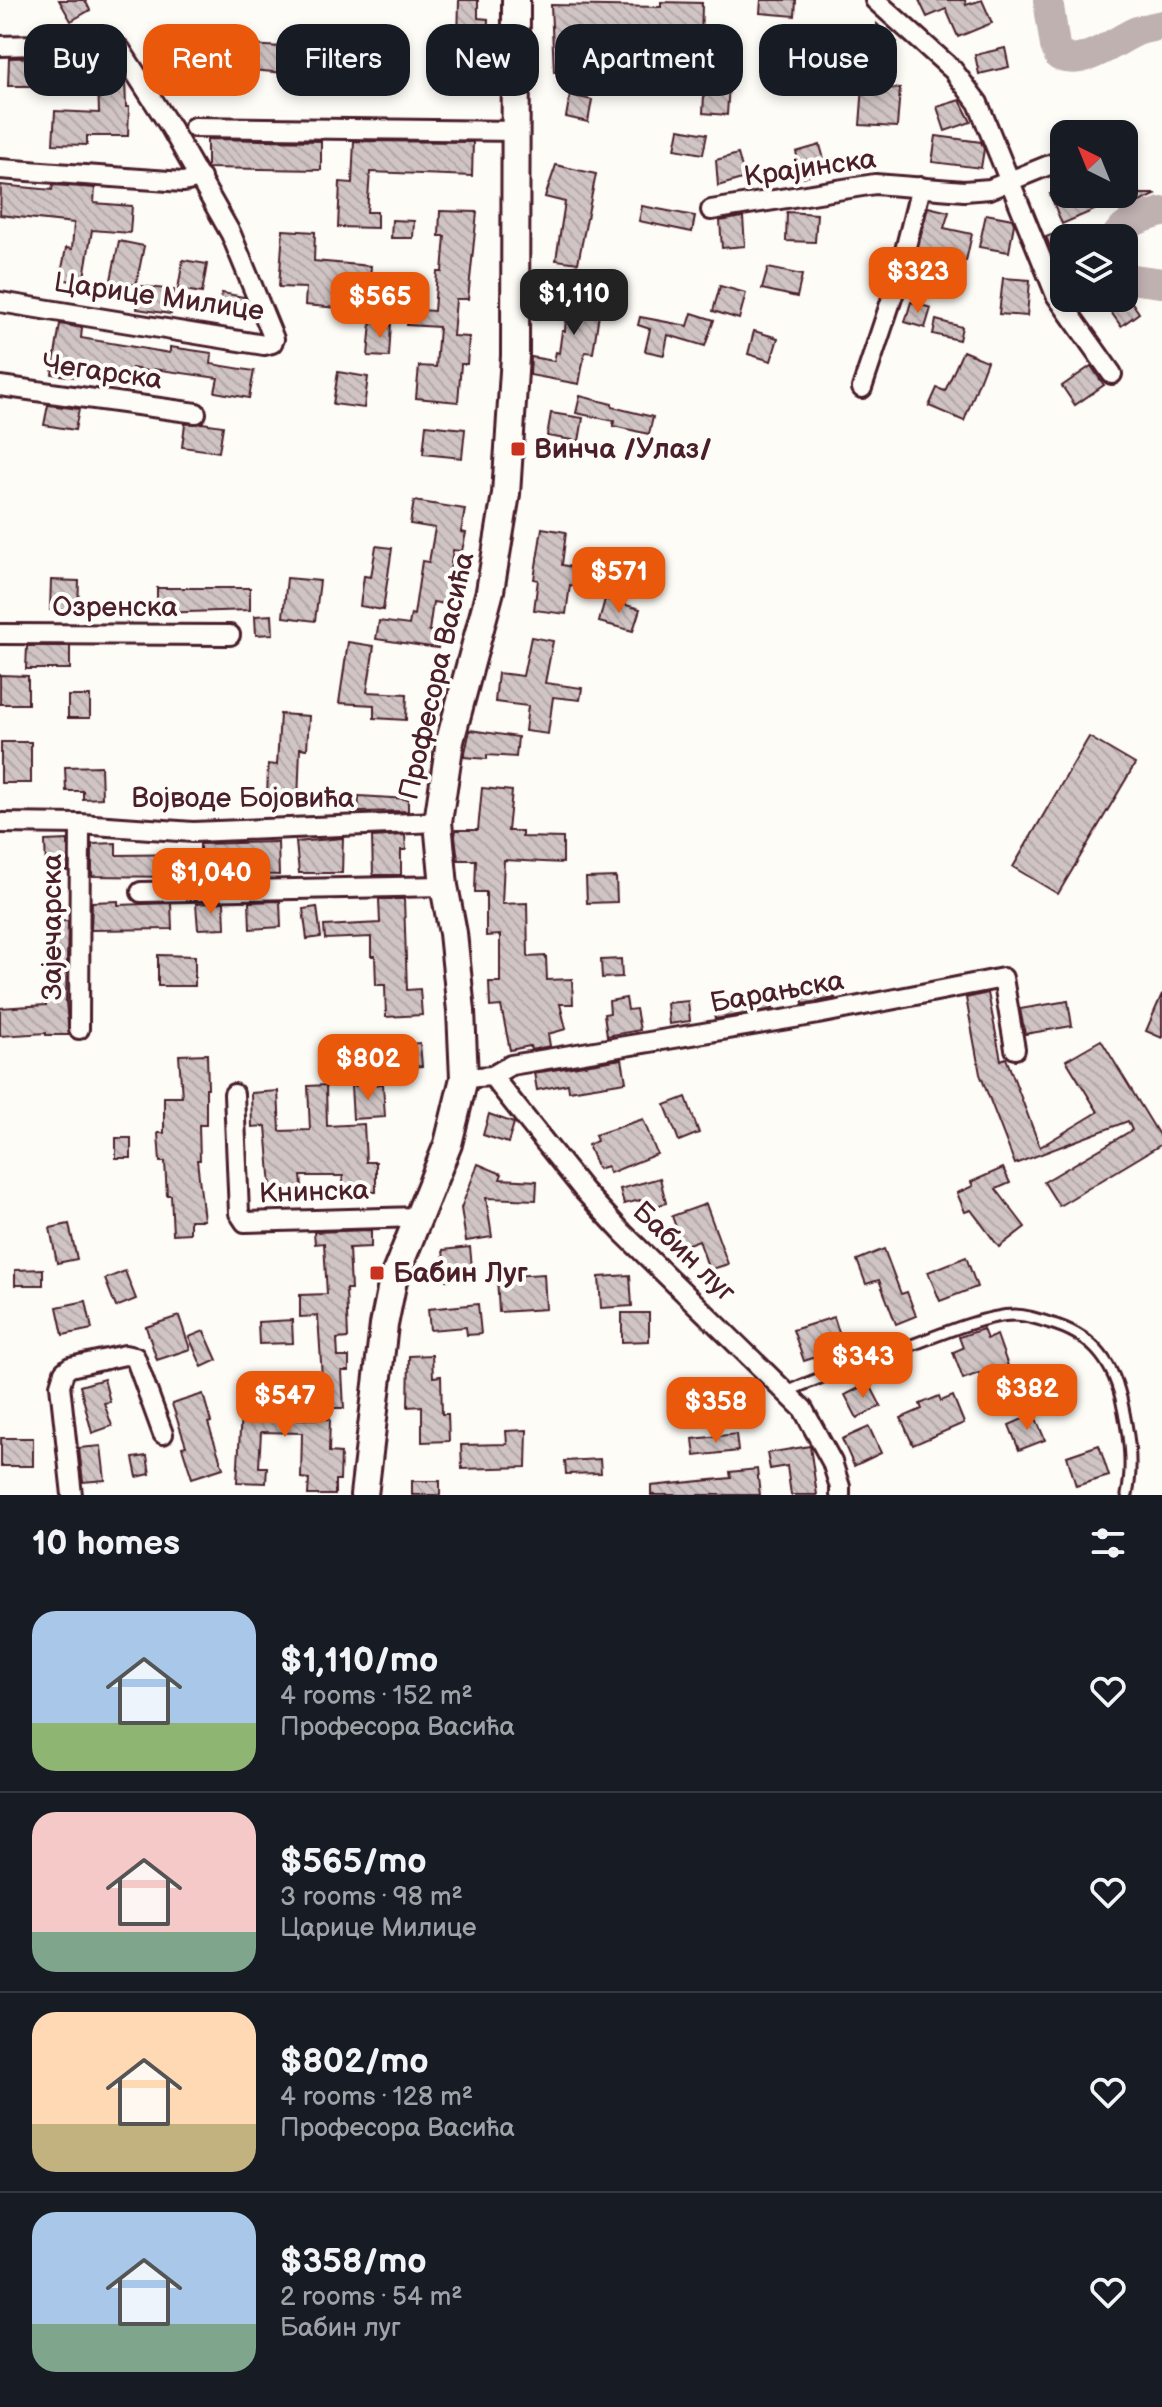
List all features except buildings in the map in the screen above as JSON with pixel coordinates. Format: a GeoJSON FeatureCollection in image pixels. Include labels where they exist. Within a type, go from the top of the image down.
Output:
{"type":"FeatureCollection","features":[{"type":"Feature","properties":{"kind":"street","name":"Професора Васића"},"geometry":{"type":"LineString","coordinates":[[364,1495],[393,1280],[448,1144],[464,1078],[461,1011],[438,822],[450,741],[490,591],[506,494],[515,356],[516,0]]}},
{"type":"Feature","properties":{"kind":"street"},"geometry":{"type":"LineString","coordinates":[[875,0],[966,85],[978,103],[1056,295],[1112,374]]}},
{"type":"Feature","properties":{"kind":"street"},"geometry":{"type":"LineString","coordinates":[[0,46],[98,43],[117,46],[201,178],[178,181],[0,169]]}},
{"type":"Feature","properties":{"kind":"street"},"geometry":{"type":"LineString","coordinates":[[194,127],[517,131]]}},
{"type":"Feature","properties":{"kind":"street","name":"Крајинска"},"geometry":{"type":"LineString","coordinates":[[711,210],[875,184],[964,191],[990,189],[1050,165]]}},
{"type":"Feature","properties":{"kind":"street","name":"Царице Милице"},"geometry":{"type":"LineString","coordinates":[[0,302],[264,345],[272,343],[272,330],[231,234],[201,178]]}},
{"type":"Feature","properties":{"kind":"street"},"geometry":{"type":"LineString","coordinates":[[862,388],[896,286],[921,187]]}},
{"type":"Feature","properties":{"kind":"street","name":"Чегарска"},"geometry":{"type":"LineString","coordinates":[[0,386],[196,413]]}},
{"type":"Feature","properties":{"kind":"street","name":"Озренска"},"geometry":{"type":"LineString","coordinates":[[0,634],[230,635]]}},
{"type":"Feature","properties":{"kind":"street","name":"Војводе Бојовића"},"geometry":{"type":"LineString","coordinates":[[0,823],[80,824],[193,832],[438,822]]}},
{"type":"Feature","properties":{"kind":"street","name":"Зајечарска"},"geometry":{"type":"LineString","coordinates":[[79,1029],[80,824]]}},
{"type":"Feature","properties":{"kind":"street"},"geometry":{"type":"LineString","coordinates":[[141,892],[444,886]]}},
{"type":"Feature","properties":{"kind":"street","name":"Барањска"},"geometry":{"type":"LineString","coordinates":[[492,1076],[511,1065],[818,1014],[1003,978],[1015,1049]]}},
{"type":"Feature","properties":{"kind":"street"},"geometry":{"type":"LineString","coordinates":[[464,1078],[492,1076]]}},
{"type":"Feature","properties":{"kind":"street","name":"Бабин луг"},"geometry":{"type":"LineString","coordinates":[[492,1076],[594,1201],[803,1409],[832,1462],[840,1495]]}},
{"type":"Feature","properties":{"kind":"street","name":"Книнска"},"geometry":{"type":"LineString","coordinates":[[234,1094],[239,1213],[245,1222],[418,1217]]}},
{"type":"Feature","properties":{"kind":"street"},"geometry":{"type":"LineString","coordinates":[[72,1495],[60,1385],[64,1372],[70,1367],[125,1355],[135,1357],[163,1434]]}},
{"type":"Feature","properties":{"kind":"lane"},"geometry":{"type":"LineString","coordinates":[[787,1392],[996,1318],[1013,1315],[1057,1325],[1092,1342],[1109,1365],[1118,1386],[1130,1449],[1131,1474],[1127,1495]]}},
{"type":"Feature","properties":{"kind":"waterway"},"geometry":{"type":"LineString","coordinates":[[1048,0],[1059,56],[1089,56],[1137,31],[1162,25]]}},
{"type":"Feature","properties":{"kind":"waterway"},"geometry":{"type":"LineString","coordinates":[[1130,224],[1162,212]]}},
{"type":"Feature","properties":{"kind":"waterway"},"geometry":{"type":"LineString","coordinates":[[1138,280],[1162,283]]}},
{"type":"Feature","properties":{"kind":"place","name":"Винча /Улаз/"},"geometry":{"type":"Point","coordinates":[518,449]}},
{"type":"Feature","properties":{"kind":"place","name":"Бабин Луг"},"geometry":{"type":"Point","coordinates":[377,1273]}}]}
